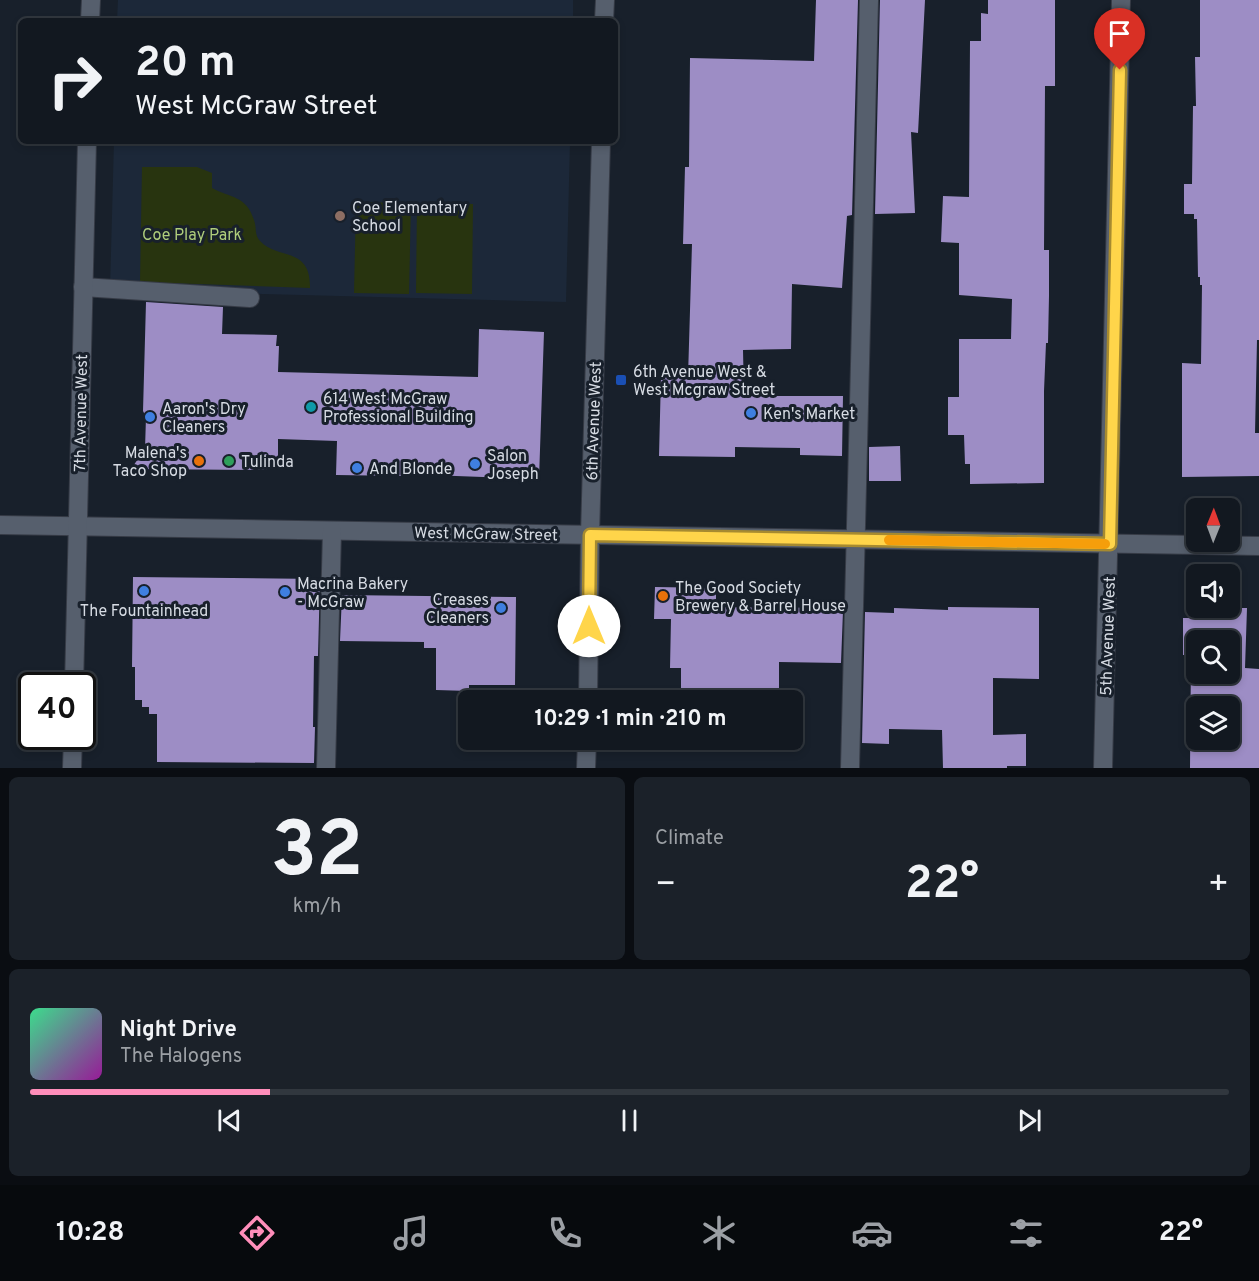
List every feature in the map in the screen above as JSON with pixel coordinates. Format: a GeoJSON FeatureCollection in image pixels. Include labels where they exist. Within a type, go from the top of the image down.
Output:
{"type":"FeatureCollection","features":[{"type":"Feature","properties":{"kind":"street"},"geometry":{"type":"LineString","coordinates":[[90,18],[91,0]]}},
{"type":"Feature","properties":{"kind":"street"},"geometry":{"type":"LineString","coordinates":[[604,18],[605,0]]}},
{"type":"Feature","properties":{"kind":"street"},"geometry":{"type":"LineString","coordinates":[[850,768],[869,0]]}},
{"type":"Feature","properties":{"kind":"street","name":"5th Avenue West"},"geometry":{"type":"LineString","coordinates":[[1103,768],[1121,0]]}},
{"type":"Feature","properties":{"kind":"street","name":"7th Avenue West"},"geometry":{"type":"LineString","coordinates":[[74,672],[87,144]]}},
{"type":"Feature","properties":{"kind":"street","name":"6th Avenue West"},"geometry":{"type":"LineString","coordinates":[[588,690],[601,144]]}},
{"type":"Feature","properties":{"kind":"street"},"geometry":{"type":"LineString","coordinates":[[83,287],[250,298]]}},
{"type":"Feature","properties":{"kind":"street","name":"West McGraw Street"},"geometry":{"type":"LineString","coordinates":[[0,525],[1259,546]]}},
{"type":"Feature","properties":{"kind":"street"},"geometry":{"type":"LineString","coordinates":[[326,768],[332,531]]}},
{"type":"Feature","properties":{"kind":"street"},"geometry":{"type":"LineString","coordinates":[[72,768],[73,750]]}},
{"type":"Feature","properties":{"kind":"street"},"geometry":{"type":"LineString","coordinates":[[586,768],[587,750]]}},
{"type":"Feature","properties":{"kind":"shaded area"},"geometry":{"type":"Polygon","coordinates":[[[118,0],[573,0],[573,18],[117,18],[118,0]]]}},
{"type":"Feature","properties":{"kind":"shaded area","name":"Coe Elementary School"},"geometry":{"type":"Polygon","coordinates":[[[114,144],[570,144],[566,302],[110,290],[114,144]]]}},
{"type":"Feature","properties":{"kind":"green space","name":"Coe Play Park"},"geometry":{"type":"Polygon","coordinates":[[[142,167],[197,167],[212,173],[212,188],[237,198],[247,206],[260,241],[267,247],[292,256],[305,266],[309,275],[310,288],[140,282],[142,167]]]}},
{"type":"Feature","properties":{"kind":"green space"},"geometry":{"type":"Polygon","coordinates":[[[356,202],[411,203],[409,294],[354,293],[356,202]]]}},
{"type":"Feature","properties":{"kind":"green space"},"geometry":{"type":"Polygon","coordinates":[[[417,203],[473,204],[472,294],[416,293],[417,203]]]}},
{"type":"Feature","properties":{"kind":"building"},"geometry":{"type":"Polygon","coordinates":[[[816,0],[858,0],[852,215],[847,216],[842,288],[792,284],[791,349],[743,350],[744,396],[843,396],[842,456],[800,455],[800,448],[735,447],[735,457],[659,456],[661,376],[688,377],[692,244],[683,244],[685,167],[689,167],[690,58],[814,61],[816,0]]]}},
{"type":"Feature","properties":{"kind":"building"},"geometry":{"type":"Polygon","coordinates":[[[880,0],[925,0],[918,133],[911,132],[915,213],[875,214],[880,0]]]}},
{"type":"Feature","properties":{"kind":"building"},"geometry":{"type":"Polygon","coordinates":[[[988,0],[1055,0],[1055,86],[1045,86],[1044,250],[1049,250],[1049,296],[1044,391],[1044,483],[970,484],[970,464],[965,464],[964,435],[948,435],[948,397],[959,397],[959,339],[1011,339],[1012,299],[959,295],[959,243],[941,242],[943,196],[969,197],[970,41],[981,41],[981,13],[988,14],[988,0]]]}},
{"type":"Feature","properties":{"kind":"building"},"geometry":{"type":"Polygon","coordinates":[[[1200,0],[1259,0],[1259,340],[1257,340],[1255,433],[1259,433],[1259,476],[1182,477],[1182,363],[1201,364],[1202,285],[1198,277],[1197,219],[1194,219],[1194,214],[1184,214],[1184,184],[1192,184],[1193,106],[1196,106],[1195,57],[1200,57],[1200,0]]]}},
{"type":"Feature","properties":{"kind":"building"},"geometry":{"type":"Polygon","coordinates":[[[146,302],[223,307],[222,334],[277,335],[278,372],[478,377],[479,329],[544,332],[539,479],[402,474],[402,476],[336,475],[337,441],[278,439],[278,458],[266,470],[131,469],[145,449],[146,417],[143,411],[146,302]]]}},
{"type":"Feature","properties":{"kind":"building"},"geometry":{"type":"Polygon","coordinates":[[[900,446],[901,481],[869,481],[869,447],[900,446]]]}},
{"type":"Feature","properties":{"kind":"building"},"geometry":{"type":"Polygon","coordinates":[[[133,577],[320,579],[318,656],[314,656],[314,763],[157,762],[157,714],[149,714],[149,707],[142,707],[142,700],[135,700],[135,667],[132,667],[133,577]]]}},
{"type":"Feature","properties":{"kind":"building"},"geometry":{"type":"Polygon","coordinates":[[[655,587],[716,588],[716,607],[840,608],[840,611],[843,611],[841,663],[779,662],[779,690],[681,690],[681,668],[670,668],[671,619],[654,619],[655,587]]]}},
{"type":"Feature","properties":{"kind":"building"},"geometry":{"type":"Polygon","coordinates":[[[342,595],[516,597],[515,685],[469,685],[469,690],[436,690],[436,648],[424,648],[424,642],[340,641],[342,595]]]}},
{"type":"Feature","properties":{"kind":"building"},"geometry":{"type":"Polygon","coordinates":[[[948,607],[1039,608],[1039,679],[993,678],[993,735],[1026,734],[1026,766],[943,768],[942,730],[889,729],[889,744],[862,743],[865,612],[894,613],[894,608],[948,610],[948,607]]]}},
{"type":"Feature","properties":{"kind":"building"},"geometry":{"type":"Polygon","coordinates":[[[1240,608],[1247,608],[1245,668],[1259,669],[1259,768],[1190,768],[1190,750],[1240,750],[1240,696],[1191,696],[1191,684],[1240,684],[1240,630],[1186,630],[1186,655],[1183,655],[1183,618],[1240,618],[1240,608]]]}},
{"type":"Feature","properties":{"kind":"slow traffic"},"geometry":{"type":"LineString","coordinates":[[889,540],[1105,544]]}},
{"type":"Feature","properties":{"kind":"place","name":"Coe Elementary School"},"geometry":{"type":"Point","coordinates":[340,216]}},
{"type":"Feature","properties":{"kind":"place","name":"6th Avenue West & West Mcgraw Street"},"geometry":{"type":"Point","coordinates":[621,380]}},
{"type":"Feature","properties":{"kind":"place","name":"614 West McGraw Professional Building"},"geometry":{"type":"Point","coordinates":[311,407]}},
{"type":"Feature","properties":{"kind":"place","name":"Ken's Market"},"geometry":{"type":"Point","coordinates":[751,413]}},
{"type":"Feature","properties":{"kind":"place","name":"Aaron's Dry Cleaners"},"geometry":{"type":"Point","coordinates":[150,417]}},
{"type":"Feature","properties":{"kind":"place","name":"Malena's Taco Shop"},"geometry":{"type":"Point","coordinates":[199,461]}},
{"type":"Feature","properties":{"kind":"place","name":"Tulinda"},"geometry":{"type":"Point","coordinates":[229,461]}},
{"type":"Feature","properties":{"kind":"place","name":"Salon Joseph"},"geometry":{"type":"Point","coordinates":[475,464]}},
{"type":"Feature","properties":{"kind":"place","name":"And Blonde"},"geometry":{"type":"Point","coordinates":[357,468]}},
{"type":"Feature","properties":{"kind":"place","name":"The Fountainhead"},"geometry":{"type":"Point","coordinates":[144,591]}},
{"type":"Feature","properties":{"kind":"place","name":"Macrina Bakery - McGraw"},"geometry":{"type":"Point","coordinates":[285,592]}},
{"type":"Feature","properties":{"kind":"place","name":"The Good Society Brewery & Barrel House"},"geometry":{"type":"Point","coordinates":[663,596]}},
{"type":"Feature","properties":{"kind":"place","name":"Creases Cleaners"},"geometry":{"type":"Point","coordinates":[501,608]}},
{"type":"Feature","properties":{"kind":"route"},"geometry":{"type":"LineString","coordinates":[[589,626],[590,535],[1110,544],[1120,70]]}}]}
